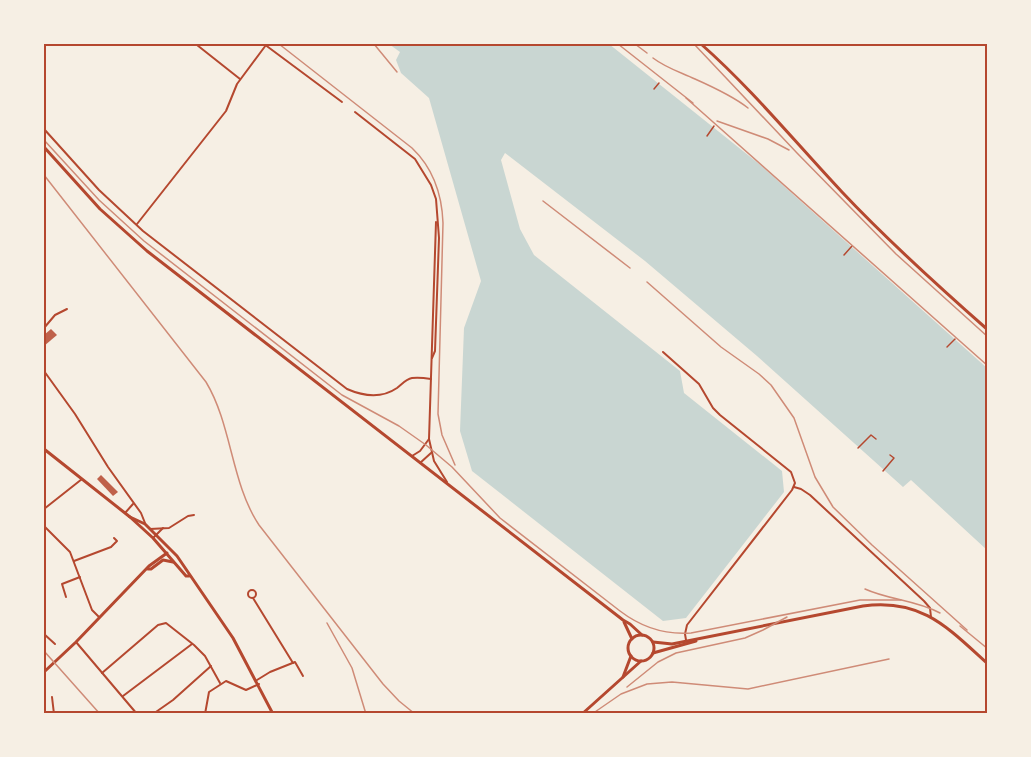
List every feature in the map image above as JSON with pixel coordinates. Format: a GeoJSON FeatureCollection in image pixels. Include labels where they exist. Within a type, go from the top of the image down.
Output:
{"type":"FeatureCollection","features":[{"type":"Feature","properties":{"kind":"street"},"geometry":{"type":"LineString","coordinates":[[137,224],[226,111],[240,79],[265,44],[342,102]]}},
{"type":"Feature","properties":{"kind":"street"},"geometry":{"type":"LineString","coordinates":[[701,44],[729,68],[882,233],[987,330]]}},
{"type":"Feature","properties":{"kind":"street"},"geometry":{"type":"LineString","coordinates":[[196,45],[240,79]]}},
{"type":"Feature","properties":{"kind":"street"},"geometry":{"type":"LineString","coordinates":[[355,112],[415,159],[431,186],[437,211],[438,283],[429,439],[431,453],[448,484]]}},
{"type":"Feature","properties":{"kind":"street"},"geometry":{"type":"LineString","coordinates":[[44,129],[99,190],[137,224],[346,389],[375,396],[389,392],[408,379],[431,379]]}},
{"type":"Feature","properties":{"kind":"street"},"geometry":{"type":"LineString","coordinates":[[44,147],[100,209],[147,251],[623,620],[650,637],[653,642],[653,653]]}},
{"type":"Feature","properties":{"kind":"street"},"geometry":{"type":"LineString","coordinates":[[44,328],[55,315],[67,309]]}},
{"type":"Feature","properties":{"kind":"street"},"geometry":{"type":"LineString","coordinates":[[663,352],[699,384],[713,408],[720,415],[791,472],[795,483],[687,625],[686,640]]}},
{"type":"Feature","properties":{"kind":"street"},"geometry":{"type":"LineString","coordinates":[[44,371],[141,513],[145,524]]}},
{"type":"Feature","properties":{"kind":"street"},"geometry":{"type":"LineString","coordinates":[[412,457],[429,439]]}},
{"type":"Feature","properties":{"kind":"street"},"geometry":{"type":"LineString","coordinates":[[44,449],[166,544],[177,556],[218,614],[258,682],[273,714]]}},
{"type":"Feature","properties":{"kind":"street"},"geometry":{"type":"LineString","coordinates":[[420,463],[431,453]]}},
{"type":"Feature","properties":{"kind":"street"},"geometry":{"type":"LineString","coordinates":[[44,509],[82,479]]}},
{"type":"Feature","properties":{"kind":"street"},"geometry":{"type":"LineString","coordinates":[[793,487],[806,493],[924,601],[930,608],[931,617]]}},
{"type":"Feature","properties":{"kind":"street"},"geometry":{"type":"LineString","coordinates":[[125,513],[133,504]]}},
{"type":"Feature","properties":{"kind":"street"},"geometry":{"type":"LineString","coordinates":[[150,529],[173,527],[188,516],[194,515]]}},
{"type":"Feature","properties":{"kind":"street"},"geometry":{"type":"LineString","coordinates":[[130,517],[150,529],[158,544],[160,552],[158,559]]}},
{"type":"Feature","properties":{"kind":"street"},"geometry":{"type":"LineString","coordinates":[[44,526],[70,552],[92,610],[99,617]]}},
{"type":"Feature","properties":{"kind":"street"},"geometry":{"type":"LineString","coordinates":[[155,537],[163,528]]}},
{"type":"Feature","properties":{"kind":"street"},"geometry":{"type":"LineString","coordinates":[[74,561],[111,547],[117,540],[114,538]]}},
{"type":"Feature","properties":{"kind":"street"},"geometry":{"type":"LineString","coordinates":[[158,544],[186,576],[189,576]]}},
{"type":"Feature","properties":{"kind":"street"},"geometry":{"type":"LineString","coordinates":[[148,569],[163,560],[167,553],[166,544]]}},
{"type":"Feature","properties":{"kind":"street"},"geometry":{"type":"LineString","coordinates":[[167,553],[177,556]]}},
{"type":"Feature","properties":{"kind":"street"},"geometry":{"type":"LineString","coordinates":[[44,672],[158,559],[167,553]]}},
{"type":"Feature","properties":{"kind":"street"},"geometry":{"type":"LineString","coordinates":[[163,560],[174,562]]}},
{"type":"Feature","properties":{"kind":"street"},"geometry":{"type":"LineString","coordinates":[[66,597],[62,584],[80,577]]}},
{"type":"Feature","properties":{"kind":"street"},"geometry":{"type":"LineString","coordinates":[[253,598],[303,676]]}},
{"type":"Feature","properties":{"kind":"street"},"geometry":{"type":"LineString","coordinates":[[582,714],[653,653],[700,639],[873,605],[907,608],[931,617],[946,626],[987,664]]}},
{"type":"Feature","properties":{"kind":"street"},"geometry":{"type":"LineString","coordinates":[[623,620],[632,639]]}},
{"type":"Feature","properties":{"kind":"street"},"geometry":{"type":"LineString","coordinates":[[102,673],[162,623],[166,623],[205,656],[220,683]]}},
{"type":"Feature","properties":{"kind":"street"},"geometry":{"type":"LineString","coordinates":[[44,634],[55,644]]}},
{"type":"Feature","properties":{"kind":"street"},"geometry":{"type":"LineString","coordinates":[[642,634],[632,639],[628,648],[632,656],[642,661]]}},
{"type":"Feature","properties":{"kind":"street"},"geometry":{"type":"LineString","coordinates":[[653,642],[672,644],[700,639]]}},
{"type":"Feature","properties":{"kind":"street"},"geometry":{"type":"LineString","coordinates":[[76,642],[137,714]]}},
{"type":"Feature","properties":{"kind":"street"},"geometry":{"type":"LineString","coordinates":[[123,696],[192,644]]}},
{"type":"Feature","properties":{"kind":"street"},"geometry":{"type":"LineString","coordinates":[[622,680],[632,656]]}},
{"type":"Feature","properties":{"kind":"street"},"geometry":{"type":"LineString","coordinates":[[205,714],[209,692],[220,683],[226,681],[246,690],[270,672],[293,663]]}},
{"type":"Feature","properties":{"kind":"street"},"geometry":{"type":"LineString","coordinates":[[153,714],[173,700],[211,666]]}},
{"type":"Feature","properties":{"kind":"street"},"geometry":{"type":"LineString","coordinates":[[52,697],[54,714]]}},
{"type":"Feature","properties":{"kind":"path"},"geometry":{"type":"LineString","coordinates":[[654,89],[659,83]]}},
{"type":"Feature","properties":{"kind":"path"},"geometry":{"type":"LineString","coordinates":[[707,136],[714,126]]}},
{"type":"Feature","properties":{"kind":"path"},"geometry":{"type":"LineString","coordinates":[[844,255],[852,246]]}},
{"type":"Feature","properties":{"kind":"path"},"geometry":{"type":"LineString","coordinates":[[947,347],[955,339]]}},
{"type":"Feature","properties":{"kind":"path"},"geometry":{"type":"LineString","coordinates":[[858,448],[871,435],[876,439]]}},
{"type":"Feature","properties":{"kind":"path"},"geometry":{"type":"LineString","coordinates":[[883,471],[894,458],[890,455]]}},
{"type":"Feature","properties":{"kind":"shaded area"},"geometry":{"type":"Polygon","coordinates":[[[389,44],[609,44],[758,163],[987,368],[987,550],[911,480],[903,487],[757,356],[645,261],[505,153],[501,160],[520,229],[534,255],[680,371],[684,393],[782,471],[784,492],[686,618],[663,621],[472,471],[460,431],[464,328],[481,281],[429,98],[401,73],[396,60],[400,52],[389,44]]]}},
{"type":"Feature","properties":{"kind":"building"},"geometry":{"type":"Polygon","coordinates":[[[51,329],[57,335],[44,346],[44,335],[51,329]]]}},
{"type":"Feature","properties":{"kind":"building"},"geometry":{"type":"Polygon","coordinates":[[[101,475],[118,492],[113,496],[97,479],[101,475]]]}},
{"type":"Feature","properties":{"kind":"railway"},"geometry":{"type":"LineString","coordinates":[[279,44],[412,148],[426,164],[435,182],[441,202],[443,223],[438,414],[442,435],[455,465]]}},
{"type":"Feature","properties":{"kind":"railway"},"geometry":{"type":"LineString","coordinates":[[374,44],[397,72]]}},
{"type":"Feature","properties":{"kind":"railway"},"geometry":{"type":"LineString","coordinates":[[618,44],[693,103]]}},
{"type":"Feature","properties":{"kind":"railway"},"geometry":{"type":"LineString","coordinates":[[635,44],[647,53]]}},
{"type":"Feature","properties":{"kind":"railway"},"geometry":{"type":"LineString","coordinates":[[694,44],[896,254],[988,337]]}},
{"type":"Feature","properties":{"kind":"railway"},"geometry":{"type":"LineString","coordinates":[[653,58],[723,92],[748,108]]}},
{"type":"Feature","properties":{"kind":"railway"},"geometry":{"type":"LineString","coordinates":[[686,98],[988,366]]}},
{"type":"Feature","properties":{"kind":"railway"},"geometry":{"type":"LineString","coordinates":[[717,121],[768,139],[789,150]]}},
{"type":"Feature","properties":{"kind":"railway"},"geometry":{"type":"LineString","coordinates":[[44,140],[99,200],[144,241],[342,395],[399,426],[426,445],[452,467],[500,518],[636,621],[653,629],[671,633],[691,633],[860,600],[901,600]]}},
{"type":"Feature","properties":{"kind":"railway"},"geometry":{"type":"LineString","coordinates":[[44,175],[206,382],[215,399],[243,491],[259,525],[383,684],[415,714]]}},
{"type":"Feature","properties":{"kind":"railway"},"geometry":{"type":"LineString","coordinates":[[543,201],[630,268]]}},
{"type":"Feature","properties":{"kind":"railway"},"geometry":{"type":"LineString","coordinates":[[647,282],[721,347],[771,385],[794,418],[815,477],[833,507],[967,630]]}},
{"type":"Feature","properties":{"kind":"railway"},"geometry":{"type":"LineString","coordinates":[[865,589],[883,596],[922,605],[940,613]]}},
{"type":"Feature","properties":{"kind":"railway"},"geometry":{"type":"LineString","coordinates":[[627,687],[658,662],[676,653],[745,638],[787,617]]}},
{"type":"Feature","properties":{"kind":"railway"},"geometry":{"type":"LineString","coordinates":[[327,623],[352,668],[366,714]]}},
{"type":"Feature","properties":{"kind":"railway"},"geometry":{"type":"LineString","coordinates":[[960,626],[988,649]]}},
{"type":"Feature","properties":{"kind":"railway"},"geometry":{"type":"LineString","coordinates":[[44,651],[100,714]]}},
{"type":"Feature","properties":{"kind":"railway"},"geometry":{"type":"LineString","coordinates":[[592,714],[621,694],[647,684],[672,682],[748,689],[889,659]]}}]}
